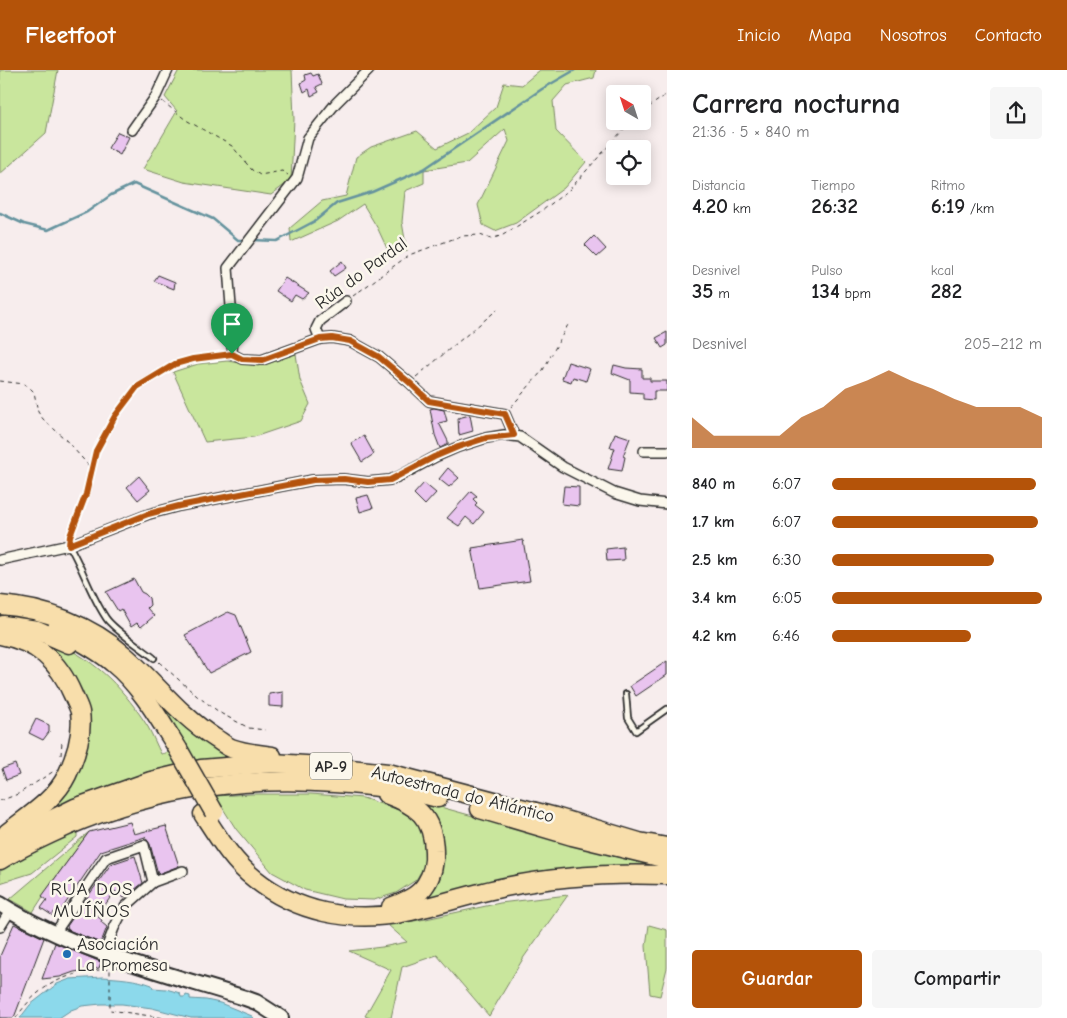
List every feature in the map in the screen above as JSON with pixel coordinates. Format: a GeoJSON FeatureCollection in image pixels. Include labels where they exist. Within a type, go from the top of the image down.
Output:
{"type":"FeatureCollection","features":[{"type":"Feature","properties":{"kind":"highway"},"geometry":{"type":"LineString","coordinates":[[0,606],[20,607],[44,613],[86,630],[104,640],[125,656],[190,721],[231,748],[322,766]]}},
{"type":"Feature","properties":{"kind":"highway"},"geometry":{"type":"LineString","coordinates":[[0,614],[50,624],[113,662],[154,710],[173,750],[209,813],[218,837],[235,860],[254,879],[278,895],[305,908],[336,915],[368,917],[401,913],[504,888],[542,881],[607,874],[667,875]]}},
{"type":"Feature","properties":{"kind":"highway"},"geometry":{"type":"LineString","coordinates":[[0,624],[36,630],[91,656],[109,670],[146,712],[173,750]]}},
{"type":"Feature","properties":{"kind":"highway"},"geometry":{"type":"LineString","coordinates":[[0,635],[18,638],[43,652],[67,681],[80,711],[79,742],[67,776],[51,797],[0,838]]}},
{"type":"Feature","properties":{"kind":"highway","name":"Autoestrada do Atlántico"},"geometry":{"type":"LineString","coordinates":[[0,845],[74,808],[151,781],[201,769],[274,763],[388,773],[555,817],[639,842],[667,847]]}},
{"type":"Feature","properties":{"kind":"highway","name":"Autoestrada do Atlántico"},"geometry":{"type":"LineString","coordinates":[[0,860],[14,851],[84,818],[173,791],[212,785],[291,781],[368,785],[424,794],[572,836],[667,859]]}},
{"type":"Feature","properties":{"kind":"highway"},"geometry":{"type":"LineString","coordinates":[[209,813],[260,872],[308,901],[354,909],[391,907],[413,897],[426,884],[435,862],[434,836],[430,825],[422,814],[405,800],[386,794],[368,785]]}},
{"type":"Feature","properties":{"kind":"main road"},"geometry":{"type":"LineString","coordinates":[[5,907],[55,933],[104,954],[256,1002],[281,1018]]}},
{"type":"Feature","properties":{"kind":"street"},"geometry":{"type":"LineString","coordinates":[[132,130],[156,96],[168,70]]}},
{"type":"Feature","properties":{"kind":"street"},"geometry":{"type":"LineString","coordinates":[[369,70],[336,102],[308,138],[297,178],[228,268],[233,332],[232,354],[242,359],[262,360],[320,339],[332,338],[350,341],[379,357],[429,401],[505,414],[514,435]]}},
{"type":"Feature","properties":{"kind":"street","name":"Rúa do Pardal"},"geometry":{"type":"LineString","coordinates":[[320,339],[316,329],[320,321],[346,301]]}},
{"type":"Feature","properties":{"kind":"street"},"geometry":{"type":"LineString","coordinates":[[0,560],[69,545],[148,514],[179,506],[313,480],[344,479],[368,482],[390,480],[458,447],[486,438],[514,435],[529,443],[563,467],[614,493],[640,501],[667,504]]}},
{"type":"Feature","properties":{"kind":"street"},"geometry":{"type":"LineString","coordinates":[[644,451],[667,451]]}},
{"type":"Feature","properties":{"kind":"street"},"geometry":{"type":"LineString","coordinates":[[55,933],[106,858],[144,845],[153,882]]}},
{"type":"Feature","properties":{"kind":"street"},"geometry":{"type":"LineString","coordinates":[[104,954],[114,928],[125,908],[153,882],[183,871]]}},
{"type":"Feature","properties":{"kind":"street"},"geometry":{"type":"LineString","coordinates":[[0,927],[5,907]]}},
{"type":"Feature","properties":{"kind":"lane"},"geometry":{"type":"LineString","coordinates":[[69,545],[81,566],[93,596],[107,620],[154,658]]}},
{"type":"Feature","properties":{"kind":"lane"},"geometry":{"type":"LineString","coordinates":[[626,694],[628,718],[636,731],[667,709]]}},
{"type":"Feature","properties":{"kind":"path"},"geometry":{"type":"LineString","coordinates":[[651,106],[667,94]]}},
{"type":"Feature","properties":{"kind":"path"},"geometry":{"type":"LineString","coordinates":[[156,96],[186,120],[232,146],[252,170],[260,175],[282,171],[290,176],[293,184]]}},
{"type":"Feature","properties":{"kind":"path","name":"Rúa do Pardal"},"geometry":{"type":"LineString","coordinates":[[346,301],[409,255],[461,236],[480,235],[491,239],[503,235],[543,210],[570,190],[623,130]]}},
{"type":"Feature","properties":{"kind":"path"},"geometry":{"type":"LineString","coordinates":[[410,383],[420,372],[498,309]]}},
{"type":"Feature","properties":{"kind":"path"},"geometry":{"type":"LineString","coordinates":[[505,414],[543,370],[569,324]]}},
{"type":"Feature","properties":{"kind":"path"},"geometry":{"type":"LineString","coordinates":[[69,545],[70,536],[91,478],[91,468],[96,451],[108,427],[125,401],[137,387],[175,364],[208,356],[232,354]]}},
{"type":"Feature","properties":{"kind":"path"},"geometry":{"type":"LineString","coordinates":[[0,381],[24,384],[29,387],[34,392],[38,412],[43,419],[64,438],[91,468]]}},
{"type":"Feature","properties":{"kind":"path"},"geometry":{"type":"LineString","coordinates":[[154,658],[197,696],[222,714],[249,728],[266,730]]}},
{"type":"Feature","properties":{"kind":"path"},"geometry":{"type":"LineString","coordinates":[[60,756],[62,741]]}},
{"type":"Feature","properties":{"kind":"path"},"geometry":{"type":"LineString","coordinates":[[0,802],[18,794],[56,769]]}},
{"type":"Feature","properties":{"kind":"path"},"geometry":{"type":"LineString","coordinates":[[16,1018],[25,1005],[41,990],[64,976],[92,970],[110,969],[110,1010],[164,1018]]}},
{"type":"Feature","properties":{"kind":"green space"},"geometry":{"type":"Polygon","coordinates":[[[0,70],[58,70],[46,133],[0,174],[0,70]]]}},
{"type":"Feature","properties":{"kind":"green space"},"geometry":{"type":"Polygon","coordinates":[[[179,70],[292,70],[294,119],[291,180],[271,195],[184,182],[143,169],[177,111],[165,97],[179,70]]]}},
{"type":"Feature","properties":{"kind":"green space"},"geometry":{"type":"Polygon","coordinates":[[[540,70],[596,70],[594,78],[567,85],[553,101],[556,131],[586,162],[564,188],[516,223],[495,231],[483,225],[478,205],[509,141],[505,129],[467,163],[424,170],[424,183],[405,191],[402,222],[407,251],[390,255],[378,229],[363,204],[338,221],[291,242],[290,228],[322,201],[346,196],[356,157],[371,147],[417,131],[437,148],[468,133],[496,107],[504,83],[522,85],[540,70]]]}},
{"type":"Feature","properties":{"kind":"green space"},"geometry":{"type":"Polygon","coordinates":[[[296,354],[300,380],[310,404],[301,421],[254,437],[205,442],[173,372],[198,364],[227,361],[258,366],[296,354]]]}},
{"type":"Feature","properties":{"kind":"green space"},"geometry":{"type":"Polygon","coordinates":[[[28,634],[71,650],[85,658],[109,678],[130,701],[148,727],[161,754],[183,749],[150,695],[241,755],[38,817],[85,722],[28,634]]]}},
{"type":"Feature","properties":{"kind":"green space"},"geometry":{"type":"Polygon","coordinates":[[[311,794],[363,798],[411,814],[427,839],[426,863],[416,880],[396,893],[374,900],[343,899],[305,890],[272,872],[236,829],[215,796],[311,794]]]}},
{"type":"Feature","properties":{"kind":"green space"},"geometry":{"type":"Polygon","coordinates":[[[409,799],[602,853],[667,868],[401,906],[436,869],[409,799]]]}},
{"type":"Feature","properties":{"kind":"green space"},"geometry":{"type":"Polygon","coordinates":[[[77,829],[77,837],[32,873],[0,883],[0,871],[77,829]]]}},
{"type":"Feature","properties":{"kind":"green space"},"geometry":{"type":"Polygon","coordinates":[[[89,832],[33,912],[10,899],[89,832]]]}},
{"type":"Feature","properties":{"kind":"green space"},"geometry":{"type":"Polygon","coordinates":[[[568,895],[524,957],[489,1016],[437,955],[402,967],[391,1018],[370,1018],[365,1016],[391,970],[349,951],[407,942],[388,925],[500,903],[568,895]]]}},
{"type":"Feature","properties":{"kind":"green space"},"geometry":{"type":"Polygon","coordinates":[[[649,925],[667,930],[667,968],[660,996],[650,994],[646,946],[649,925]]]}},
{"type":"Feature","properties":{"kind":"water"},"geometry":{"type":"Polygon","coordinates":[[[102,977],[146,983],[152,985],[153,988],[180,993],[181,997],[186,995],[190,996],[190,999],[220,1003],[254,1018],[191,1018],[152,1008],[122,1004],[101,1004],[82,1006],[71,1010],[59,1018],[20,1018],[30,1005],[57,984],[70,979],[102,977]]]}},
{"type":"Feature","properties":{"kind":"building"},"geometry":{"type":"Polygon","coordinates":[[[311,73],[313,76],[318,74],[322,84],[316,87],[319,92],[311,96],[309,89],[304,92],[301,83],[306,80],[305,75],[311,73]]]}},
{"type":"Feature","properties":{"kind":"building"},"geometry":{"type":"Polygon","coordinates":[[[118,132],[129,137],[120,155],[108,148],[118,132]]]}},
{"type":"Feature","properties":{"kind":"building"},"geometry":{"type":"Polygon","coordinates":[[[594,236],[606,249],[597,257],[585,245],[594,236]]]}},
{"type":"Feature","properties":{"kind":"building"},"geometry":{"type":"Polygon","coordinates":[[[342,261],[346,268],[334,276],[330,271],[342,261]]]}},
{"type":"Feature","properties":{"kind":"building"},"geometry":{"type":"Polygon","coordinates":[[[158,275],[175,282],[174,289],[154,281],[158,275]]]}},
{"type":"Feature","properties":{"kind":"building"},"geometry":{"type":"Polygon","coordinates":[[[285,278],[309,293],[302,299],[295,295],[291,301],[276,291],[285,278]]]}},
{"type":"Feature","properties":{"kind":"building"},"geometry":{"type":"Polygon","coordinates":[[[667,332],[667,345],[662,348],[656,338],[667,332]]]}},
{"type":"Feature","properties":{"kind":"building"},"geometry":{"type":"Polygon","coordinates":[[[568,362],[590,369],[586,381],[573,377],[571,382],[562,379],[568,362]]]}},
{"type":"Feature","properties":{"kind":"building"},"geometry":{"type":"Polygon","coordinates":[[[614,365],[642,369],[642,378],[650,378],[650,381],[667,381],[667,391],[654,391],[654,400],[643,399],[643,393],[630,392],[630,380],[612,373],[614,365]]]}},
{"type":"Feature","properties":{"kind":"building"},"geometry":{"type":"Polygon","coordinates":[[[430,409],[444,410],[447,421],[439,423],[448,441],[448,444],[440,448],[435,435],[430,409]]]}},
{"type":"Feature","properties":{"kind":"building"},"geometry":{"type":"Polygon","coordinates":[[[470,415],[473,431],[459,435],[458,418],[470,415]]]}},
{"type":"Feature","properties":{"kind":"building"},"geometry":{"type":"Polygon","coordinates":[[[615,433],[630,438],[623,456],[625,457],[622,471],[608,469],[615,448],[610,447],[615,433]]]}},
{"type":"Feature","properties":{"kind":"building"},"geometry":{"type":"Polygon","coordinates":[[[364,436],[374,454],[362,462],[351,443],[364,436]]]}},
{"type":"Feature","properties":{"kind":"building"},"geometry":{"type":"Polygon","coordinates":[[[448,468],[459,478],[449,487],[439,479],[448,468]]]}},
{"type":"Feature","properties":{"kind":"building"},"geometry":{"type":"Polygon","coordinates":[[[139,476],[150,490],[138,500],[127,487],[139,476]]]}},
{"type":"Feature","properties":{"kind":"building"},"geometry":{"type":"Polygon","coordinates":[[[424,483],[436,493],[425,505],[414,494],[424,483]]]}},
{"type":"Feature","properties":{"kind":"building"},"geometry":{"type":"Polygon","coordinates":[[[564,486],[579,487],[579,506],[562,504],[564,486]]]}},
{"type":"Feature","properties":{"kind":"building"},"geometry":{"type":"Polygon","coordinates":[[[471,491],[477,496],[473,499],[477,503],[475,505],[484,512],[474,524],[466,517],[459,526],[447,518],[471,491]]]}},
{"type":"Feature","properties":{"kind":"building"},"geometry":{"type":"Polygon","coordinates":[[[368,495],[373,508],[360,512],[356,498],[368,495]]]}},
{"type":"Feature","properties":{"kind":"building"},"geometry":{"type":"Polygon","coordinates":[[[523,540],[530,581],[480,588],[472,548],[523,540]]]}},
{"type":"Feature","properties":{"kind":"building"},"geometry":{"type":"Polygon","coordinates":[[[623,547],[624,560],[607,561],[606,549],[623,547]]]}},
{"type":"Feature","properties":{"kind":"building"},"geometry":{"type":"Polygon","coordinates":[[[134,579],[141,592],[149,598],[150,605],[147,608],[154,616],[141,627],[137,623],[131,627],[121,609],[118,611],[106,592],[134,579]]]}},
{"type":"Feature","properties":{"kind":"building"},"geometry":{"type":"Polygon","coordinates":[[[228,612],[236,615],[251,652],[209,673],[185,635],[228,612]]]}},
{"type":"Feature","properties":{"kind":"building"},"geometry":{"type":"Polygon","coordinates":[[[667,661],[667,675],[636,696],[630,686],[667,661]]]}},
{"type":"Feature","properties":{"kind":"building"},"geometry":{"type":"Polygon","coordinates":[[[283,692],[283,707],[269,706],[269,694],[283,692]]]}},
{"type":"Feature","properties":{"kind":"building"},"geometry":{"type":"Polygon","coordinates":[[[36,719],[49,725],[49,732],[43,740],[29,733],[36,719]]]}},
{"type":"Feature","properties":{"kind":"building"},"geometry":{"type":"Polygon","coordinates":[[[15,764],[19,775],[6,780],[2,769],[15,764]]]}},
{"type":"Feature","properties":{"kind":"building"},"geometry":{"type":"Polygon","coordinates":[[[130,822],[134,834],[166,826],[179,866],[158,874],[150,844],[145,837],[101,851],[59,913],[54,912],[53,916],[41,908],[47,900],[42,896],[89,832],[130,822]]]}},
{"type":"Feature","properties":{"kind":"building"},"geometry":{"type":"Polygon","coordinates":[[[135,856],[143,883],[124,898],[115,891],[97,916],[107,927],[102,940],[98,942],[68,930],[67,926],[111,864],[135,856]]]}},
{"type":"Feature","properties":{"kind":"building"},"geometry":{"type":"Polygon","coordinates":[[[14,924],[44,938],[15,1015],[13,1018],[0,1018],[0,956],[14,924]]]}},
{"type":"Feature","properties":{"kind":"building","name":"Asociación La Promesa"},"geometry":{"type":"Polygon","coordinates":[[[55,943],[101,962],[99,968],[42,979],[55,943]]]}},
{"type":"Feature","properties":{"kind":"waterway"},"geometry":{"type":"LineString","coordinates":[[252,240],[277,241],[315,221],[337,203],[372,192],[424,169],[542,89],[575,70]]}},
{"type":"Feature","properties":{"kind":"waterway"},"geometry":{"type":"LineString","coordinates":[[0,213],[24,224],[48,230],[87,212],[111,195],[134,184],[213,219],[238,240],[247,240]]}},
{"type":"Feature","properties":{"kind":"place","name":"Asociación La Promesa"},"geometry":{"type":"Point","coordinates":[67,954]}},
{"type":"Feature","properties":{"kind":"district","name":"RÚA DOS MUÍÑOS"},"geometry":{"type":"Point","coordinates":[92,899]}},
{"type":"Feature","properties":{"kind":"route"},"geometry":{"type":"LineString","coordinates":[[332,338],[350,341],[379,357],[429,401],[505,414],[514,435],[486,438],[458,447],[390,480],[380,482],[344,479],[313,480],[262,489],[148,514],[69,545],[70,536],[91,478],[91,468],[96,451],[108,427],[125,401],[137,387],[175,364],[208,356],[232,354],[242,359],[262,360],[320,339],[332,338]]}}]}
